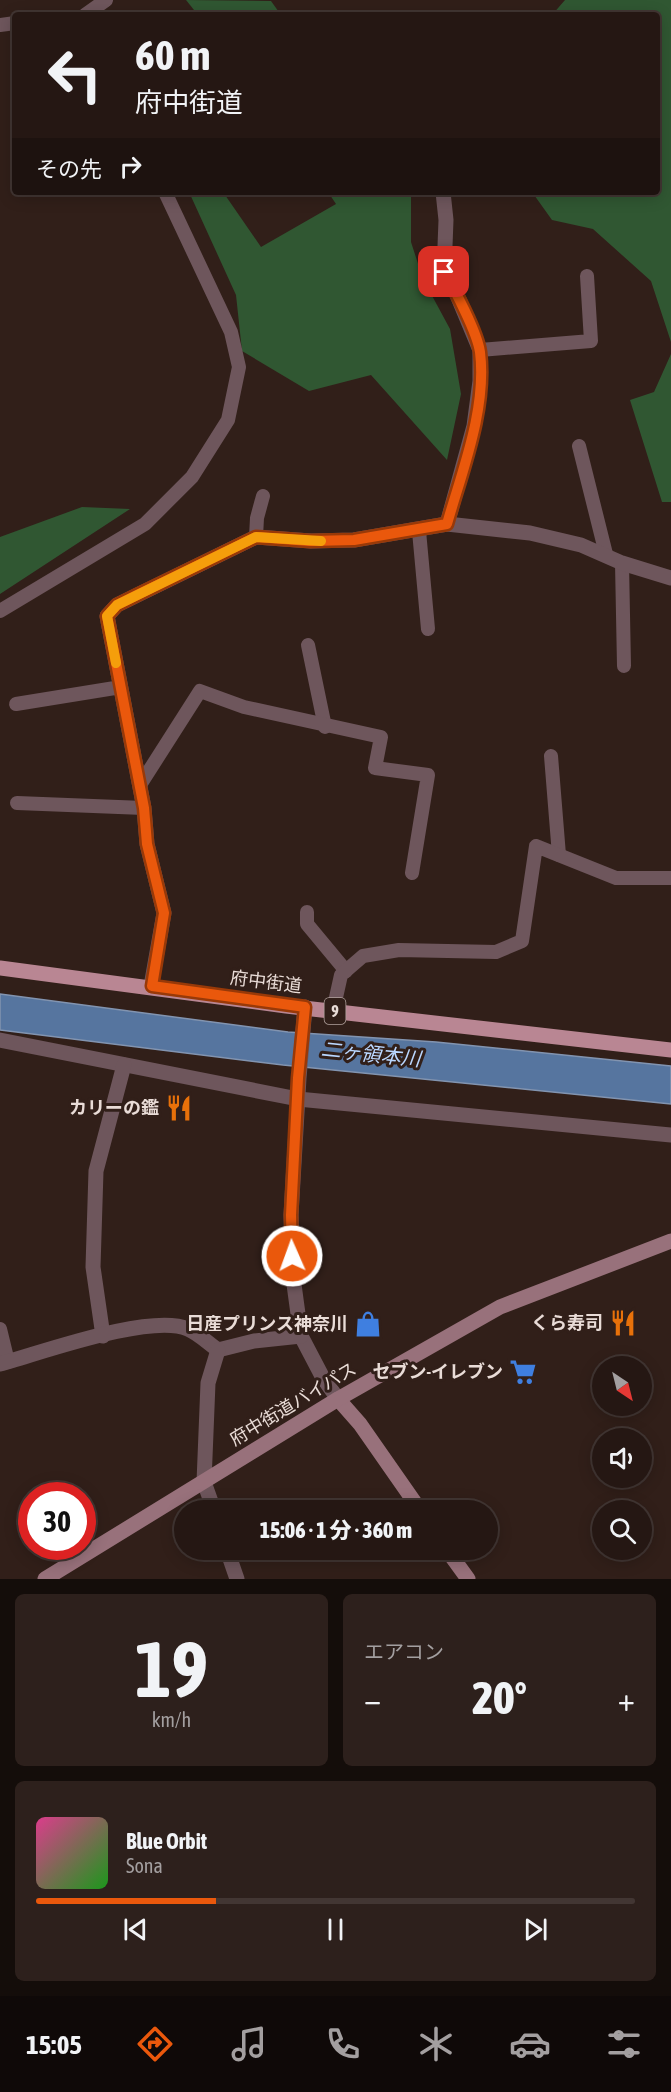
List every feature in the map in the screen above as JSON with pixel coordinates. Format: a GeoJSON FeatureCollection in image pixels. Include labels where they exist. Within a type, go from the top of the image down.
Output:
{"type":"FeatureCollection","features":[{"type":"Feature","properties":{"kind":"main road","name":"府中街道"},"geometry":{"type":"LineString","coordinates":[[0,968],[333,1011],[671,1050]]}},
{"type":"Feature","properties":{"kind":"street"},"geometry":{"type":"LineString","coordinates":[[443,195],[446,220],[444,272],[455,290],[480,350],[480,381],[474,426],[447,524]]}},
{"type":"Feature","properties":{"kind":"street"},"geometry":{"type":"LineString","coordinates":[[152,986],[164,913],[147,844],[140,785],[107,616],[117,605],[256,537],[310,541],[354,540],[418,531],[447,524],[530,533],[581,544],[622,562],[671,578]]}},
{"type":"Feature","properties":{"kind":"street"},"geometry":{"type":"LineString","coordinates":[[305,1007],[291,1215],[293,1277],[301,1336],[323,1378],[360,1424],[413,1500]]}},
{"type":"Feature","properties":{"kind":"street"},"geometry":{"type":"LineString","coordinates":[[0,1040],[298,1099],[671,1135]]}},
{"type":"Feature","properties":{"kind":"street"},"geometry":{"type":"LineString","coordinates":[[103,1336],[93,1267],[96,1171],[124,1065]]}},
{"type":"Feature","properties":{"kind":"street","name":"府中街道バイパス"},"geometry":{"type":"LineString","coordinates":[[45,1579],[338,1399],[500,1307],[671,1241]]}},
{"type":"Feature","properties":{"kind":"street"},"geometry":{"type":"LineString","coordinates":[[4,1363],[134,1327],[165,1325],[188,1328],[218,1350]]}},
{"type":"Feature","properties":{"kind":"street"},"geometry":{"type":"LineString","coordinates":[[218,1350],[254,1341],[301,1336]]}},
{"type":"Feature","properties":{"kind":"street"},"geometry":{"type":"LineString","coordinates":[[210,1500],[204,1482],[208,1383],[218,1350]]}},
{"type":"Feature","properties":{"kind":"street"},"geometry":{"type":"LineString","coordinates":[[230,1560],[237,1579]]}},
{"type":"Feature","properties":{"kind":"street"},"geometry":{"type":"LineString","coordinates":[[454,1560],[468,1579]]}},
{"type":"Feature","properties":{"kind":"lane"},"geometry":{"type":"LineString","coordinates":[[89,12],[106,0]]}},
{"type":"Feature","properties":{"kind":"lane"},"geometry":{"type":"LineString","coordinates":[[0,610],[145,524],[192,477],[228,420],[239,367],[231,332],[166,195]]}},
{"type":"Feature","properties":{"kind":"lane"},"geometry":{"type":"LineString","coordinates":[[480,350],[591,341],[587,276]]}},
{"type":"Feature","properties":{"kind":"lane"},"geometry":{"type":"LineString","coordinates":[[579,446],[606,554]]}},
{"type":"Feature","properties":{"kind":"lane"},"geometry":{"type":"LineString","coordinates":[[256,537],[257,518],[263,496]]}},
{"type":"Feature","properties":{"kind":"lane"},"geometry":{"type":"LineString","coordinates":[[418,531],[428,629]]}},
{"type":"Feature","properties":{"kind":"lane"},"geometry":{"type":"LineString","coordinates":[[622,562],[624,666]]}},
{"type":"Feature","properties":{"kind":"lane"},"geometry":{"type":"LineString","coordinates":[[308,645],[325,727]]}},
{"type":"Feature","properties":{"kind":"lane"},"geometry":{"type":"LineString","coordinates":[[16,704],[121,687]]}},
{"type":"Feature","properties":{"kind":"lane"},"geometry":{"type":"LineString","coordinates":[[140,785],[200,692],[244,707],[325,727],[381,737],[375,768],[428,776],[412,873]]}},
{"type":"Feature","properties":{"kind":"lane"},"geometry":{"type":"LineString","coordinates":[[551,756],[559,855]]}},
{"type":"Feature","properties":{"kind":"lane"},"geometry":{"type":"LineString","coordinates":[[17,803],[144,808]]}},
{"type":"Feature","properties":{"kind":"lane"},"geometry":{"type":"LineString","coordinates":[[333,1011],[341,975],[363,956],[399,950],[496,952],[522,942],[536,846],[616,878],[671,879]]}},
{"type":"Feature","properties":{"kind":"lane"},"geometry":{"type":"LineString","coordinates":[[307,912],[307,924],[346,971]]}},
{"type":"Feature","properties":{"kind":"lane"},"geometry":{"type":"LineString","coordinates":[[0,1329],[4,1363]]}},
{"type":"Feature","properties":{"kind":"green space"},"geometry":{"type":"Polygon","coordinates":[[[186,0],[271,1],[279,12],[196,12],[186,0]]]}},
{"type":"Feature","properties":{"kind":"green space"},"geometry":{"type":"Polygon","coordinates":[[[565,0],[671,0],[671,342],[651,281],[593,229],[552,220],[534,195],[660,195],[660,12],[555,12],[565,0]]]}},
{"type":"Feature","properties":{"kind":"green space"},"geometry":{"type":"Polygon","coordinates":[[[190,195],[225,195],[261,247],[336,204],[330,195],[411,195],[411,242],[423,279],[450,329],[461,394],[447,460],[371,375],[309,391],[242,351],[236,295],[190,195]]]}},
{"type":"Feature","properties":{"kind":"green space"},"geometry":{"type":"Polygon","coordinates":[[[671,354],[671,502],[662,502],[630,400],[654,392],[671,354]]]}},
{"type":"Feature","properties":{"kind":"green space"},"geometry":{"type":"Polygon","coordinates":[[[82,507],[130,509],[0,594],[0,537],[82,507]]]}},
{"type":"Feature","properties":{"kind":"water","name":"二ヶ領本川"},"geometry":{"type":"Polygon","coordinates":[[[0,994],[288,1032],[436,1042],[671,1066],[671,1104],[283,1065],[0,1030],[0,994]]]}},
{"type":"Feature","properties":{"kind":"slow traffic"},"geometry":{"type":"LineString","coordinates":[[116,663],[107,616],[117,605],[256,537],[321,541]]}},
{"type":"Feature","properties":{"kind":"place","name":"カリーの鑑"},"geometry":{"type":"Point","coordinates":[179,1108]}},
{"type":"Feature","properties":{"kind":"place","name":"くら寿司"},"geometry":{"type":"Point","coordinates":[623,1323]}},
{"type":"Feature","properties":{"kind":"place","name":"日産プリンス神奈川"},"geometry":{"type":"Point","coordinates":[368,1324]}},
{"type":"Feature","properties":{"kind":"place","name":"セブン-イレブン"},"geometry":{"type":"Point","coordinates":[523,1372]}},
{"type":"Feature","properties":{"kind":"route"},"geometry":{"type":"LineString","coordinates":[[292,1256],[291,1215],[298,1078],[305,1028],[305,1007],[152,986],[164,913],[147,844],[144,808],[107,616],[117,605],[256,537],[310,541],[354,540],[418,531],[447,524],[474,426],[480,381],[480,350],[455,290],[444,272]]}}]}
